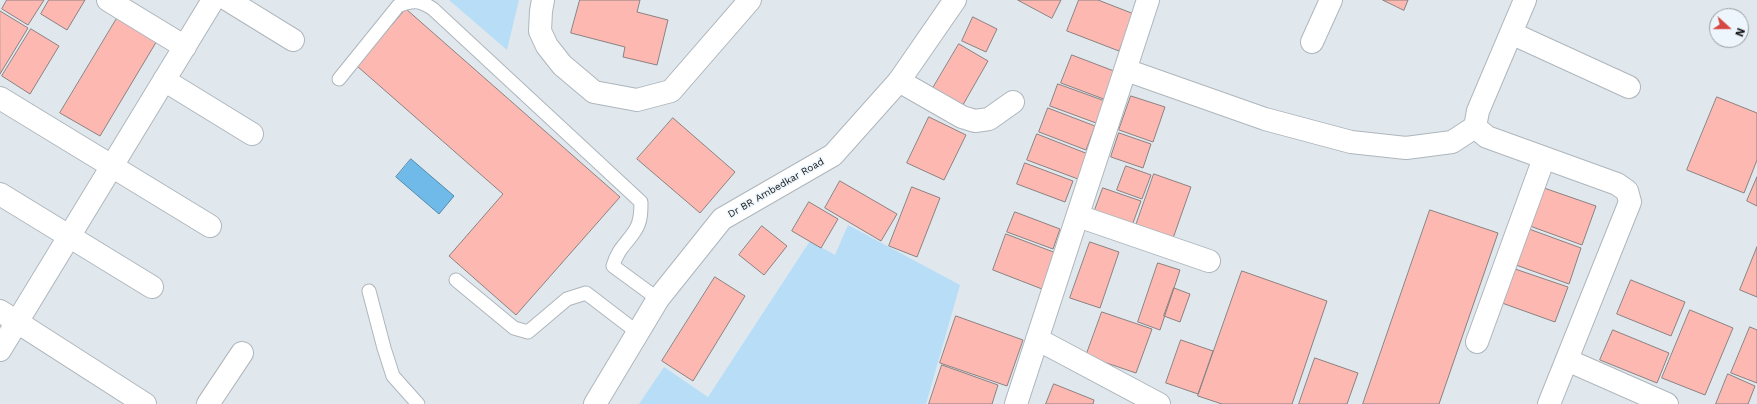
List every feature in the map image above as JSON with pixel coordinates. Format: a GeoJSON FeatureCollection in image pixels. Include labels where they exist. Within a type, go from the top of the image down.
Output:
{"type":"FeatureCollection","features":[{"type":"Feature","properties":{"kind":"street"},"geometry":{"type":"LineString","coordinates":[[108,0],[185,47]]}},
{"type":"Feature","properties":{"kind":"street"},"geometry":{"type":"LineString","coordinates":[[0,350],[8,316],[69,236],[213,0]]}},
{"type":"Feature","properties":{"kind":"street"},"geometry":{"type":"LineString","coordinates":[[228,0],[293,40]]}},
{"type":"Feature","properties":{"kind":"street"},"geometry":{"type":"LineString","coordinates":[[543,0],[540,31],[547,46],[562,65],[594,92],[637,100],[671,91],[750,0]]}},
{"type":"Feature","properties":{"kind":"street","name":"Dr BR Ambedkar Road"},"geometry":{"type":"LineString","coordinates":[[595,404],[658,299],[722,219],[833,155],[899,81],[955,0]]}},
{"type":"Feature","properties":{"kind":"street"},"geometry":{"type":"LineString","coordinates":[[1016,404],[1148,0]]}},
{"type":"Feature","properties":{"kind":"street"},"geometry":{"type":"LineString","coordinates":[[1312,42],[1331,0]]}},
{"type":"Feature","properties":{"kind":"street"},"geometry":{"type":"LineString","coordinates":[[1126,70],[1265,119],[1352,142],[1406,148],[1452,142],[1475,127],[1478,111],[1525,0]]}},
{"type":"Feature","properties":{"kind":"street"},"geometry":{"type":"LineString","coordinates":[[1511,33],[1629,86]]}},
{"type":"Feature","properties":{"kind":"street"},"geometry":{"type":"LineString","coordinates":[[164,80],[252,134]]}},
{"type":"Feature","properties":{"kind":"street"},"geometry":{"type":"LineString","coordinates":[[899,81],[962,116],[975,121],[989,119],[1013,102]]}},
{"type":"Feature","properties":{"kind":"street"},"geometry":{"type":"LineString","coordinates":[[0,98],[210,226]]}},
{"type":"Feature","properties":{"kind":"street"},"geometry":{"type":"LineString","coordinates":[[1475,127],[1487,137],[1617,184],[1627,191],[1630,202],[1549,404]]}},
{"type":"Feature","properties":{"kind":"street"},"geometry":{"type":"LineString","coordinates":[[1477,342],[1544,158]]}},
{"type":"Feature","properties":{"kind":"street"},"geometry":{"type":"LineString","coordinates":[[0,194],[152,287]]}},
{"type":"Feature","properties":{"kind":"street"},"geometry":{"type":"LineString","coordinates":[[1078,216],[1209,261]]}},
{"type":"Feature","properties":{"kind":"street"},"geometry":{"type":"LineString","coordinates":[[8,316],[145,404]]}},
{"type":"Feature","properties":{"kind":"street"},"geometry":{"type":"LineString","coordinates":[[1037,339],[1159,404]]}},
{"type":"Feature","properties":{"kind":"street"},"geometry":{"type":"LineString","coordinates":[[208,404],[242,353]]}},
{"type":"Feature","properties":{"kind":"street"},"geometry":{"type":"LineString","coordinates":[[1567,360],[1667,404]]}},
{"type":"Feature","properties":{"kind":"lane"},"geometry":{"type":"LineString","coordinates":[[339,79],[398,6],[406,0],[420,1],[433,9],[641,202],[641,214],[636,228],[616,255],[613,266],[658,299]]}},
{"type":"Feature","properties":{"kind":"lane"},"geometry":{"type":"LineString","coordinates":[[456,280],[514,328],[528,332],[567,299],[586,293],[637,332]]}},
{"type":"Feature","properties":{"kind":"lane"},"geometry":{"type":"LineString","coordinates":[[369,291],[393,376],[418,404]]}},
{"type":"Feature","properties":{"kind":"shaded area"},"geometry":{"type":"Polygon","coordinates":[[[449,0],[519,0],[507,50],[449,0]]]}},
{"type":"Feature","properties":{"kind":"shaded area"},"geometry":{"type":"Polygon","coordinates":[[[848,225],[960,285],[926,404],[639,404],[664,367],[708,397],[810,241],[835,255],[848,225]]]}},
{"type":"Feature","properties":{"kind":"water"},"geometry":{"type":"Polygon","coordinates":[[[411,159],[454,196],[439,214],[396,177],[411,159]]]}},
{"type":"Feature","properties":{"kind":"building"},"geometry":{"type":"Polygon","coordinates":[[[7,0],[44,0],[28,25],[2,9],[7,0]]]}},
{"type":"Feature","properties":{"kind":"building"},"geometry":{"type":"Polygon","coordinates":[[[49,0],[85,0],[67,30],[41,14],[49,0]]]}},
{"type":"Feature","properties":{"kind":"building"},"geometry":{"type":"Polygon","coordinates":[[[580,0],[640,0],[637,12],[668,20],[657,65],[623,57],[625,47],[571,33],[580,0]]]}},
{"type":"Feature","properties":{"kind":"building"},"geometry":{"type":"Polygon","coordinates":[[[1018,0],[1061,0],[1052,18],[1018,0]]]}},
{"type":"Feature","properties":{"kind":"building"},"geometry":{"type":"Polygon","coordinates":[[[1079,0],[1098,0],[1134,14],[1119,51],[1067,31],[1079,0]]]}},
{"type":"Feature","properties":{"kind":"building"},"geometry":{"type":"Polygon","coordinates":[[[1383,0],[1408,0],[1404,10],[1383,0]]]}},
{"type":"Feature","properties":{"kind":"building"},"geometry":{"type":"Polygon","coordinates":[[[406,9],[620,197],[516,315],[449,256],[503,194],[357,66],[406,9]]]}},
{"type":"Feature","properties":{"kind":"building"},"geometry":{"type":"Polygon","coordinates":[[[0,11],[28,28],[0,74],[0,11]]]}},
{"type":"Feature","properties":{"kind":"building"},"geometry":{"type":"Polygon","coordinates":[[[119,15],[158,39],[100,136],[60,113],[119,15]]]}},
{"type":"Feature","properties":{"kind":"building"},"geometry":{"type":"Polygon","coordinates":[[[973,17],[997,29],[986,52],[962,41],[973,17]]]}},
{"type":"Feature","properties":{"kind":"building"},"geometry":{"type":"Polygon","coordinates":[[[31,29],[59,46],[30,94],[2,76],[31,29]]]}},
{"type":"Feature","properties":{"kind":"building"},"geometry":{"type":"Polygon","coordinates":[[[959,44],[988,61],[960,110],[930,93],[959,44]]]}},
{"type":"Feature","properties":{"kind":"building"},"geometry":{"type":"Polygon","coordinates":[[[1072,55],[1119,73],[1109,101],[1061,83],[1072,55]]]}},
{"type":"Feature","properties":{"kind":"building"},"geometry":{"type":"Polygon","coordinates":[[[1058,84],[1105,101],[1096,123],[1050,106],[1058,84]]]}},
{"type":"Feature","properties":{"kind":"building"},"geometry":{"type":"Polygon","coordinates":[[[1131,96],[1165,107],[1153,142],[1119,130],[1131,96]]]}},
{"type":"Feature","properties":{"kind":"building"},"geometry":{"type":"Polygon","coordinates":[[[1717,97],[1757,113],[1757,160],[1744,193],[1687,170],[1717,97]]]}},
{"type":"Feature","properties":{"kind":"building"},"geometry":{"type":"Polygon","coordinates":[[[1048,108],[1095,126],[1086,150],[1039,132],[1048,108]]]}},
{"type":"Feature","properties":{"kind":"building"},"geometry":{"type":"Polygon","coordinates":[[[929,117],[966,135],[944,180],[907,163],[929,117]]]}},
{"type":"Feature","properties":{"kind":"building"},"geometry":{"type":"Polygon","coordinates":[[[673,118],[735,172],[700,213],[637,159],[673,118]]]}},
{"type":"Feature","properties":{"kind":"building"},"geometry":{"type":"Polygon","coordinates":[[[1119,133],[1151,144],[1143,168],[1111,157],[1119,133]]]}},
{"type":"Feature","properties":{"kind":"building"},"geometry":{"type":"Polygon","coordinates":[[[1037,134],[1088,154],[1078,179],[1027,160],[1037,134]]]}},
{"type":"Feature","properties":{"kind":"building"},"geometry":{"type":"Polygon","coordinates":[[[1025,163],[1073,181],[1065,202],[1017,184],[1025,163]]]}},
{"type":"Feature","properties":{"kind":"building"},"geometry":{"type":"Polygon","coordinates":[[[1126,166],[1151,175],[1142,199],[1117,190],[1126,166]]]}},
{"type":"Feature","properties":{"kind":"building"},"geometry":{"type":"Polygon","coordinates":[[[1154,174],[1191,187],[1171,244],[1134,231],[1154,174]]]}},
{"type":"Feature","properties":{"kind":"building"},"geometry":{"type":"Polygon","coordinates":[[[1757,177],[1757,206],[1747,201],[1757,177]]]}},
{"type":"Feature","properties":{"kind":"building"},"geometry":{"type":"Polygon","coordinates":[[[840,181],[897,214],[881,241],[825,208],[840,181]]]}},
{"type":"Feature","properties":{"kind":"building"},"geometry":{"type":"Polygon","coordinates":[[[912,187],[940,198],[917,257],[889,246],[912,187]]]}},
{"type":"Feature","properties":{"kind":"building"},"geometry":{"type":"Polygon","coordinates":[[[1103,188],[1141,201],[1130,231],[1092,218],[1103,188]]]}},
{"type":"Feature","properties":{"kind":"building"},"geometry":{"type":"Polygon","coordinates":[[[1544,188],[1596,206],[1582,245],[1530,226],[1544,188]]]}},
{"type":"Feature","properties":{"kind":"building"},"geometry":{"type":"Polygon","coordinates":[[[809,202],[838,219],[821,248],[792,231],[809,202]]]}},
{"type":"Feature","properties":{"kind":"building"},"geometry":{"type":"Polygon","coordinates":[[[1430,210],[1498,233],[1439,404],[1363,404],[1430,210]]]}},
{"type":"Feature","properties":{"kind":"building"},"geometry":{"type":"Polygon","coordinates":[[[1015,212],[1060,229],[1053,249],[1007,232],[1015,212]]]}},
{"type":"Feature","properties":{"kind":"building"},"geometry":{"type":"Polygon","coordinates":[[[762,226],[787,246],[764,275],[739,255],[762,226]]]}},
{"type":"Feature","properties":{"kind":"building"},"geometry":{"type":"Polygon","coordinates":[[[1529,229],[1581,248],[1569,284],[1516,265],[1529,229]]]}},
{"type":"Feature","properties":{"kind":"building"},"geometry":{"type":"Polygon","coordinates":[[[1006,234],[1056,253],[1042,289],[993,270],[1006,234]]]}},
{"type":"Feature","properties":{"kind":"building"},"geometry":{"type":"Polygon","coordinates":[[[1090,242],[1119,252],[1100,308],[1070,298],[1090,242]]]}},
{"type":"Feature","properties":{"kind":"building"},"geometry":{"type":"Polygon","coordinates":[[[1757,247],[1757,297],[1740,290],[1757,247]]]}},
{"type":"Feature","properties":{"kind":"building"},"geometry":{"type":"Polygon","coordinates":[[[1158,263],[1180,270],[1160,330],[1138,322],[1158,263]]]}},
{"type":"Feature","properties":{"kind":"building"},"geometry":{"type":"Polygon","coordinates":[[[1515,269],[1568,287],[1555,322],[1502,303],[1515,269]]]}},
{"type":"Feature","properties":{"kind":"building"},"geometry":{"type":"Polygon","coordinates":[[[1242,271],[1327,301],[1292,404],[1222,404],[1198,396],[1242,271]]]}},
{"type":"Feature","properties":{"kind":"building"},"geometry":{"type":"Polygon","coordinates":[[[715,277],[745,296],[693,381],[662,361],[715,277]]]}},
{"type":"Feature","properties":{"kind":"building"},"geometry":{"type":"Polygon","coordinates":[[[1631,280],[1685,302],[1671,336],[1617,314],[1631,280]]]}},
{"type":"Feature","properties":{"kind":"building"},"geometry":{"type":"Polygon","coordinates":[[[1174,288],[1190,294],[1180,322],[1164,316],[1174,288]]]}},
{"type":"Feature","properties":{"kind":"building"},"geometry":{"type":"Polygon","coordinates":[[[1690,310],[1733,328],[1705,395],[1662,378],[1690,310]]]}},
{"type":"Feature","properties":{"kind":"building"},"geometry":{"type":"Polygon","coordinates":[[[1102,312],[1152,329],[1136,373],[1086,356],[1102,312]]]}},
{"type":"Feature","properties":{"kind":"building"},"geometry":{"type":"Polygon","coordinates":[[[956,316],[1023,340],[1007,386],[940,363],[956,316]]]}},
{"type":"Feature","properties":{"kind":"building"},"geometry":{"type":"Polygon","coordinates":[[[1750,327],[1757,330],[1757,383],[1731,373],[1750,327]]]}},
{"type":"Feature","properties":{"kind":"building"},"geometry":{"type":"Polygon","coordinates":[[[1613,330],[1669,353],[1657,383],[1600,360],[1613,330]]]}},
{"type":"Feature","properties":{"kind":"building"},"geometry":{"type":"Polygon","coordinates":[[[1181,340],[1213,351],[1198,394],[1166,383],[1181,340]]]}},
{"type":"Feature","properties":{"kind":"building"},"geometry":{"type":"Polygon","coordinates":[[[1315,358],[1358,373],[1347,404],[1299,404],[1315,358]]]}},
{"type":"Feature","properties":{"kind":"building"},"geometry":{"type":"Polygon","coordinates":[[[942,365],[998,385],[992,404],[929,404],[942,365]]]}},
{"type":"Feature","properties":{"kind":"building"},"geometry":{"type":"Polygon","coordinates":[[[1728,374],[1755,386],[1748,404],[1716,404],[1728,374]]]}},
{"type":"Feature","properties":{"kind":"building"},"geometry":{"type":"Polygon","coordinates":[[[1054,384],[1094,400],[1093,404],[1046,404],[1054,384]]]}}]}
